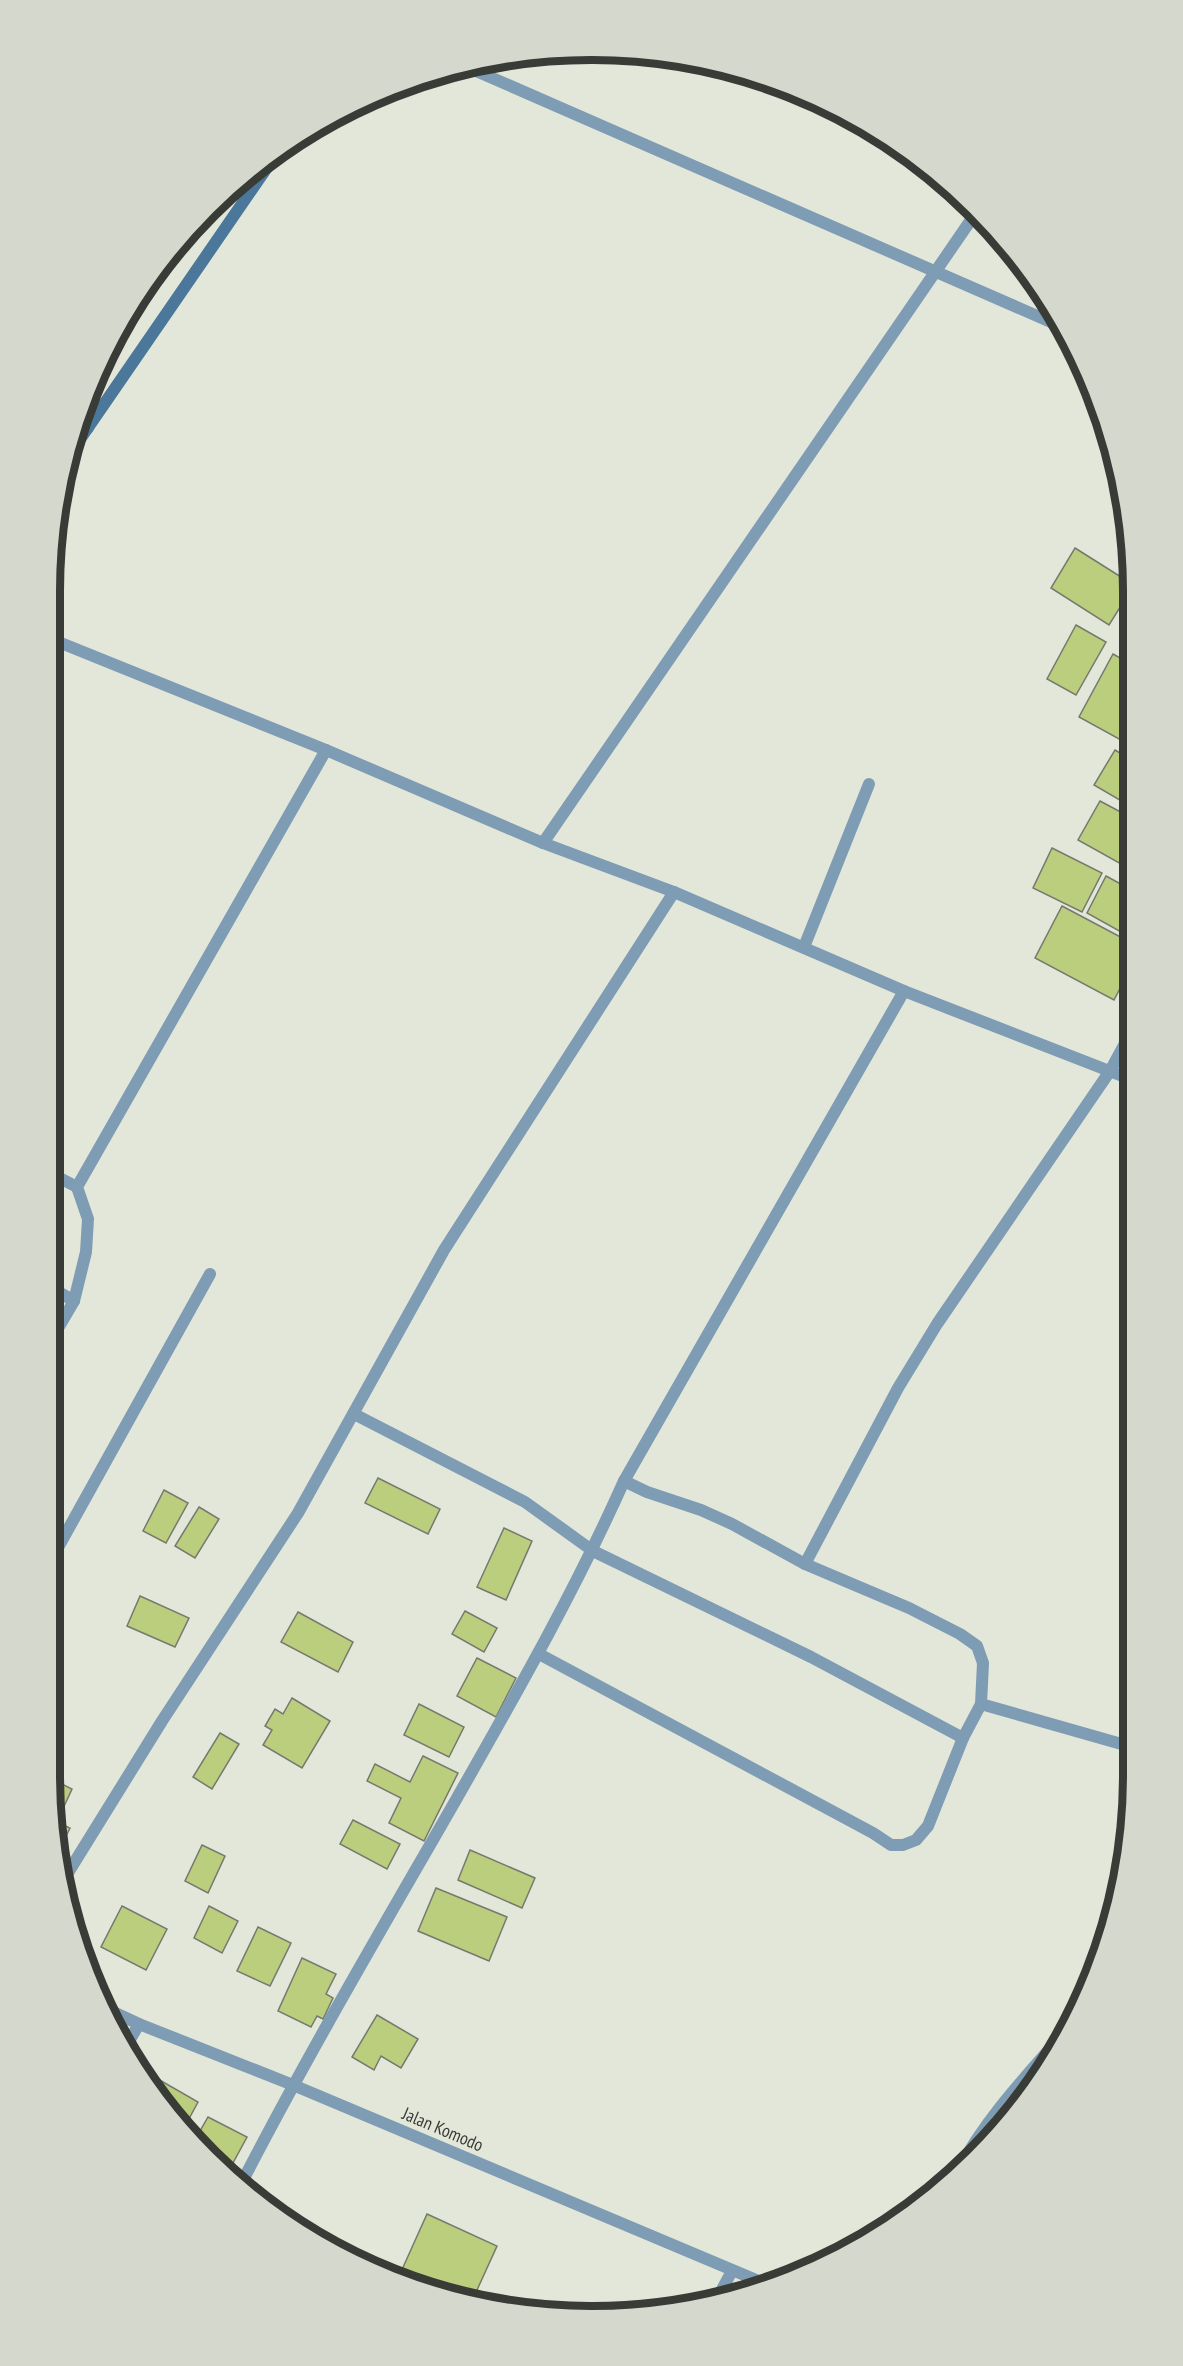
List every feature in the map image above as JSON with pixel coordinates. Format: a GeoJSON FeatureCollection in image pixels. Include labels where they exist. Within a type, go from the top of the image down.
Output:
{"type":"FeatureCollection","features":[{"type":"Feature","properties":{"kind":"main road"},"geometry":{"type":"LineString","coordinates":[[90,415],[261,176]]}},
{"type":"Feature","properties":{"kind":"street"},"geometry":{"type":"LineString","coordinates":[[479,72],[1050,322]]}},
{"type":"Feature","properties":{"kind":"street"},"geometry":{"type":"LineString","coordinates":[[543,843],[971,220]]}},
{"type":"Feature","properties":{"kind":"street"},"geometry":{"type":"LineString","coordinates":[[60,643],[326,750],[543,843],[674,892],[904,991],[1123,1076]]}},
{"type":"Feature","properties":{"kind":"street"},"geometry":{"type":"LineString","coordinates":[[77,1187],[326,750]]}},
{"type":"Feature","properties":{"kind":"street"},"geometry":{"type":"LineString","coordinates":[[804,947],[869,784]]}},
{"type":"Feature","properties":{"kind":"street"},"geometry":{"type":"LineString","coordinates":[[69,1871],[162,1721],[298,1513],[444,1250],[674,892]]}},
{"type":"Feature","properties":{"kind":"street"},"geometry":{"type":"LineString","coordinates":[[245,2177],[293,2085],[539,1654],[593,1551],[624,1481],[904,991]]}},
{"type":"Feature","properties":{"kind":"street"},"geometry":{"type":"LineString","coordinates":[[805,1564],[898,1388],[937,1324],[1110,1071],[1123,1047]]}},
{"type":"Feature","properties":{"kind":"street"},"geometry":{"type":"LineString","coordinates":[[60,1178],[77,1187],[88,1219],[86,1251],[74,1300],[60,1324]]}},
{"type":"Feature","properties":{"kind":"street"},"geometry":{"type":"LineString","coordinates":[[60,1544],[210,1275]]}},
{"type":"Feature","properties":{"kind":"street"},"geometry":{"type":"LineString","coordinates":[[60,1292],[74,1300]]}},
{"type":"Feature","properties":{"kind":"street"},"geometry":{"type":"LineString","coordinates":[[354,1414],[525,1502],[593,1551],[811,1657],[963,1738]]}},
{"type":"Feature","properties":{"kind":"street"},"geometry":{"type":"LineString","coordinates":[[539,1654],[873,1833],[891,1845],[903,1845],[916,1840],[928,1826],[963,1738],[981,1704],[983,1663],[977,1646],[960,1634],[909,1608],[805,1564],[732,1524],[624,1481]]}},
{"type":"Feature","properties":{"kind":"street"},"geometry":{"type":"LineString","coordinates":[[981,1704],[1123,1744]]}},
{"type":"Feature","properties":{"kind":"street","name":"Jalan Komodo"},"geometry":{"type":"LineString","coordinates":[[117,2014],[293,2085],[755,2280]]}},
{"type":"Feature","properties":{"kind":"street"},"geometry":{"type":"LineString","coordinates":[[131,2040],[139,2024]]}},
{"type":"Feature","properties":{"kind":"street"},"geometry":{"type":"LineString","coordinates":[[971,2146],[1035,2068]]}},
{"type":"Feature","properties":{"kind":"street"},"geometry":{"type":"LineString","coordinates":[[722,2290],[732,2271]]}},
{"type":"Feature","properties":{"kind":"building"},"geometry":{"type":"Polygon","coordinates":[[[1075,548],[1123,578],[1123,603],[1109,625],[1051,588],[1075,548]]]}},
{"type":"Feature","properties":{"kind":"building"},"geometry":{"type":"Polygon","coordinates":[[[1076,625],[1106,642],[1076,695],[1047,679],[1076,625]]]}},
{"type":"Feature","properties":{"kind":"building"},"geometry":{"type":"Polygon","coordinates":[[[1113,654],[1123,660],[1123,741],[1079,717],[1113,654]]]}},
{"type":"Feature","properties":{"kind":"building"},"geometry":{"type":"Polygon","coordinates":[[[1115,750],[1123,755],[1123,802],[1094,785],[1115,750]]]}},
{"type":"Feature","properties":{"kind":"building"},"geometry":{"type":"Polygon","coordinates":[[[1100,801],[1123,813],[1123,865],[1078,840],[1100,801]]]}},
{"type":"Feature","properties":{"kind":"building"},"geometry":{"type":"Polygon","coordinates":[[[1052,848],[1102,873],[1082,912],[1033,888],[1052,848]]]}},
{"type":"Feature","properties":{"kind":"building"},"geometry":{"type":"Polygon","coordinates":[[[1106,876],[1123,885],[1123,933],[1087,913],[1106,876]]]}},
{"type":"Feature","properties":{"kind":"building"},"geometry":{"type":"Polygon","coordinates":[[[1062,906],[1123,938],[1123,983],[1114,1000],[1035,958],[1062,906]]]}},
{"type":"Feature","properties":{"kind":"building"},"geometry":{"type":"Polygon","coordinates":[[[378,1478],[440,1509],[428,1534],[365,1503],[378,1478]]]}},
{"type":"Feature","properties":{"kind":"building"},"geometry":{"type":"Polygon","coordinates":[[[164,1490],[188,1503],[166,1543],[143,1531],[164,1490]]]}},
{"type":"Feature","properties":{"kind":"building"},"geometry":{"type":"Polygon","coordinates":[[[199,1507],[219,1519],[195,1558],[175,1546],[199,1507]]]}},
{"type":"Feature","properties":{"kind":"building"},"geometry":{"type":"Polygon","coordinates":[[[504,1528],[532,1541],[506,1600],[477,1587],[504,1528]]]}},
{"type":"Feature","properties":{"kind":"building"},"geometry":{"type":"Polygon","coordinates":[[[140,1596],[189,1618],[175,1647],[127,1626],[140,1596]]]}},
{"type":"Feature","properties":{"kind":"building"},"geometry":{"type":"Polygon","coordinates":[[[465,1611],[497,1628],[484,1652],[452,1634],[465,1611]]]}},
{"type":"Feature","properties":{"kind":"building"},"geometry":{"type":"Polygon","coordinates":[[[298,1612],[353,1642],[338,1672],[281,1642],[298,1612]]]}},
{"type":"Feature","properties":{"kind":"building"},"geometry":{"type":"Polygon","coordinates":[[[477,1658],[516,1678],[496,1717],[457,1696],[477,1658]]]}},
{"type":"Feature","properties":{"kind":"building"},"geometry":{"type":"Polygon","coordinates":[[[292,1698],[330,1721],[302,1768],[263,1745],[272,1730],[265,1726],[275,1709],[283,1714],[292,1698]]]}},
{"type":"Feature","properties":{"kind":"building"},"geometry":{"type":"Polygon","coordinates":[[[419,1704],[464,1727],[449,1757],[404,1735],[419,1704]]]}},
{"type":"Feature","properties":{"kind":"building"},"geometry":{"type":"Polygon","coordinates":[[[220,1733],[239,1744],[212,1789],[193,1777],[220,1733]]]}},
{"type":"Feature","properties":{"kind":"building"},"geometry":{"type":"Polygon","coordinates":[[[423,1756],[458,1773],[424,1841],[389,1823],[401,1798],[367,1781],[375,1764],[410,1782],[423,1756]]]}},
{"type":"Feature","properties":{"kind":"building"},"geometry":{"type":"Polygon","coordinates":[[[60,1783],[72,1789],[61,1812],[60,1783]]]}},
{"type":"Feature","properties":{"kind":"building"},"geometry":{"type":"Polygon","coordinates":[[[353,1820],[400,1844],[387,1869],[340,1844],[353,1820]]]}},
{"type":"Feature","properties":{"kind":"building"},"geometry":{"type":"Polygon","coordinates":[[[63,1825],[70,1828],[64,1839],[63,1825]]]}},
{"type":"Feature","properties":{"kind":"building"},"geometry":{"type":"Polygon","coordinates":[[[202,1845],[225,1856],[208,1893],[185,1881],[202,1845]]]}},
{"type":"Feature","properties":{"kind":"building"},"geometry":{"type":"Polygon","coordinates":[[[470,1850],[535,1878],[522,1908],[458,1880],[470,1850]]]}},
{"type":"Feature","properties":{"kind":"building"},"geometry":{"type":"Polygon","coordinates":[[[436,1888],[507,1917],[489,1961],[418,1931],[436,1888]]]}},
{"type":"Feature","properties":{"kind":"building"},"geometry":{"type":"Polygon","coordinates":[[[122,1906],[167,1929],[146,1970],[101,1947],[122,1906]]]}},
{"type":"Feature","properties":{"kind":"building"},"geometry":{"type":"Polygon","coordinates":[[[209,1906],[238,1921],[222,1953],[194,1938],[209,1906]]]}},
{"type":"Feature","properties":{"kind":"building"},"geometry":{"type":"Polygon","coordinates":[[[258,1927],[291,1943],[270,1986],[237,1971],[258,1927]]]}},
{"type":"Feature","properties":{"kind":"building"},"geometry":{"type":"Polygon","coordinates":[[[302,1958],[336,1974],[326,1994],[333,1998],[323,2019],[317,2016],[311,2027],[278,2011],[302,1958]]]}},
{"type":"Feature","properties":{"kind":"building"},"geometry":{"type":"Polygon","coordinates":[[[377,2015],[418,2039],[401,2068],[381,2056],[374,2070],[352,2057],[377,2015]]]}},
{"type":"Feature","properties":{"kind":"building"},"geometry":{"type":"Polygon","coordinates":[[[155,2078],[198,2102],[188,2120],[155,2078]]]}},
{"type":"Feature","properties":{"kind":"building"},"geometry":{"type":"Polygon","coordinates":[[[208,2117],[247,2137],[232,2165],[199,2133],[208,2117]]]}},
{"type":"Feature","properties":{"kind":"building"},"geometry":{"type":"Polygon","coordinates":[[[427,2214],[497,2246],[476,2293],[401,2271],[427,2214]]]}}]}
